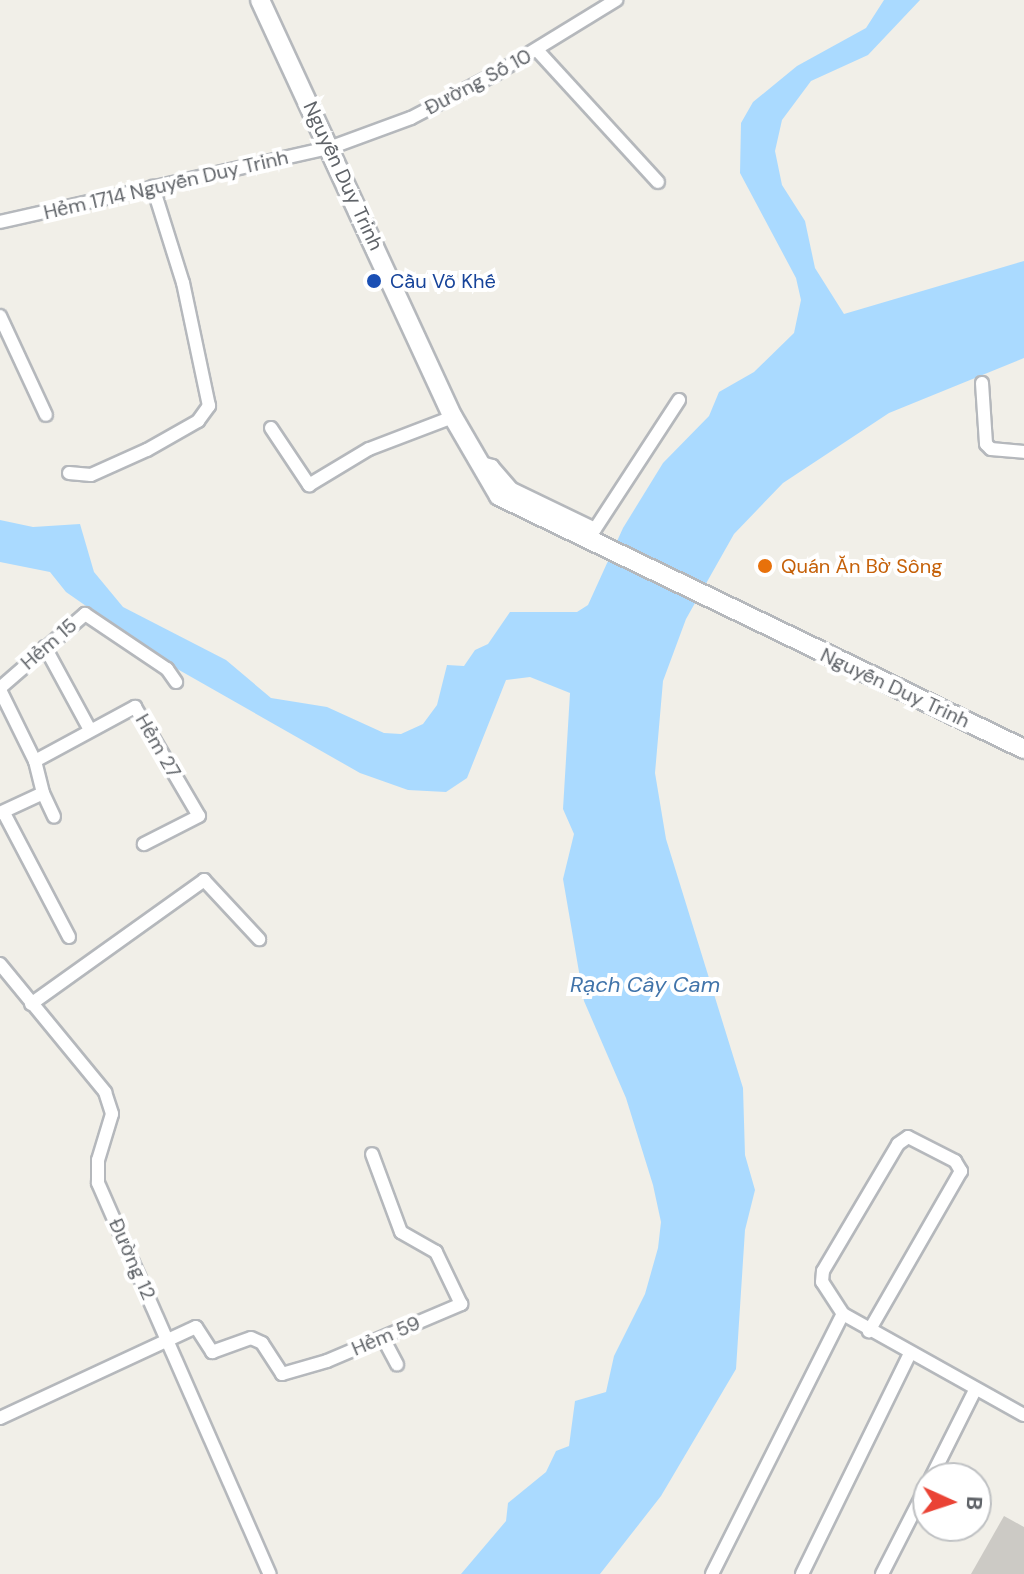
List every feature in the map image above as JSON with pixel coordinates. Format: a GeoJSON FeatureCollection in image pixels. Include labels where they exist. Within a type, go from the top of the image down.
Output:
{"type":"FeatureCollection","features":[{"type":"Feature","properties":{"kind":"main road","name":"Nguyễn Duy Trinh"},"geometry":{"type":"LineString","coordinates":[[260,0],[332,147],[453,417],[486,482],[515,507],[1024,749]]}},
{"type":"Feature","properties":{"kind":"street","name":"Đường Số 10"},"geometry":{"type":"LineString","coordinates":[[332,147],[411,118],[537,50],[616,0]]}},
{"type":"Feature","properties":{"kind":"street"},"geometry":{"type":"LineString","coordinates":[[537,50],[658,182]]}},
{"type":"Feature","properties":{"kind":"street","name":"Hẻm 1714 Nguyễn Duy Trinh"},"geometry":{"type":"LineString","coordinates":[[0,222],[332,147]]}},
{"type":"Feature","properties":{"kind":"street"},"geometry":{"type":"LineString","coordinates":[[69,473],[91,475],[147,450],[198,421],[209,406],[183,283],[153,187]]}},
{"type":"Feature","properties":{"kind":"street"},"geometry":{"type":"LineString","coordinates":[[0,316],[46,415]]}},
{"type":"Feature","properties":{"kind":"street"},"geometry":{"type":"LineString","coordinates":[[982,383],[986,444],[1003,452],[1024,452]]}},
{"type":"Feature","properties":{"kind":"street"},"geometry":{"type":"LineString","coordinates":[[475,461],[492,466],[521,494],[595,529],[679,400]]}},
{"type":"Feature","properties":{"kind":"street"},"geometry":{"type":"LineString","coordinates":[[271,428],[309,485],[350,458],[453,417]]}},
{"type":"Feature","properties":{"kind":"street","name":"Hẻm 15"},"geometry":{"type":"LineString","coordinates":[[0,689],[77,617],[89,614],[167,669],[176,682]]}},
{"type":"Feature","properties":{"kind":"street"},"geometry":{"type":"LineString","coordinates":[[45,647],[90,730]]}},
{"type":"Feature","properties":{"kind":"street"},"geometry":{"type":"LineString","coordinates":[[0,689],[35,761],[43,793],[54,817]]}},
{"type":"Feature","properties":{"kind":"street","name":"Hẻm 27"},"geometry":{"type":"LineString","coordinates":[[35,761],[135,707],[199,816],[144,844]]}},
{"type":"Feature","properties":{"kind":"street"},"geometry":{"type":"LineString","coordinates":[[43,793],[2,813],[69,937]]}},
{"type":"Feature","properties":{"kind":"street"},"geometry":{"type":"LineString","coordinates":[[31,1004],[204,880],[259,939]]}},
{"type":"Feature","properties":{"kind":"street","name":"Đường 12"},"geometry":{"type":"LineString","coordinates":[[0,964],[105,1092],[112,1114],[98,1160],[98,1183],[270,1574]]}},
{"type":"Feature","properties":{"kind":"street"},"geometry":{"type":"LineString","coordinates":[[869,1331],[959,1176],[958,1164],[908,1137],[898,1144],[823,1271],[822,1282],[843,1314],[869,1331],[910,1354],[1024,1415]]}},
{"type":"Feature","properties":{"kind":"street","name":"Hẻm 59"},"geometry":{"type":"LineString","coordinates":[[168,1341],[196,1327],[218,1353],[251,1338],[262,1343],[282,1374],[383,1338],[461,1304],[436,1252],[401,1232],[372,1154]]}},
{"type":"Feature","properties":{"kind":"street"},"geometry":{"type":"LineString","coordinates":[[712,1574],[843,1314]]}},
{"type":"Feature","properties":{"kind":"street"},"geometry":{"type":"LineString","coordinates":[[383,1338],[397,1364]]}},
{"type":"Feature","properties":{"kind":"street"},"geometry":{"type":"LineString","coordinates":[[0,1418],[168,1341]]}},
{"type":"Feature","properties":{"kind":"street"},"geometry":{"type":"LineString","coordinates":[[802,1574],[910,1354]]}},
{"type":"Feature","properties":{"kind":"street"},"geometry":{"type":"LineString","coordinates":[[939,1462],[975,1390]]}},
{"type":"Feature","properties":{"kind":"street"},"geometry":{"type":"LineString","coordinates":[[882,1574],[912,1515]]}},
{"type":"Feature","properties":{"kind":"water","name":"Rạch Cây Cam"},"geometry":{"type":"Polygon","coordinates":[[[884,0],[920,0],[868,55],[811,81],[782,120],[775,151],[782,185],[805,221],[815,268],[844,314],[1024,261],[1024,358],[889,413],[783,483],[734,534],[686,619],[663,681],[655,773],[666,839],[743,1088],[745,1155],[755,1190],[745,1230],[736,1369],[661,1496],[600,1574],[461,1574],[506,1521],[508,1503],[546,1472],[556,1451],[569,1446],[575,1401],[606,1392],[614,1356],[645,1294],[658,1248],[661,1222],[653,1185],[626,1098],[584,1001],[563,879],[574,834],[563,809],[570,693],[530,677],[506,680],[467,778],[446,792],[408,790],[360,773],[172,666],[66,592],[50,572],[0,562],[0,520],[33,527],[80,524],[94,572],[123,607],[226,660],[271,698],[327,707],[384,733],[401,734],[423,724],[437,705],[447,665],[464,666],[475,650],[488,644],[510,612],[577,612],[588,605],[623,528],[663,463],[709,416],[719,392],[754,372],[794,333],[801,300],[796,278],[740,173],[741,123],[753,102],[797,66],[866,28],[884,0]]]}},
{"type":"Feature","properties":{"kind":"building"},"geometry":{"type":"Polygon","coordinates":[[[1004,1516],[1024,1527],[1024,1574],[971,1574],[992,1542],[1004,1516]]]}},
{"type":"Feature","properties":{"kind":"place","name":"Cầu Võ Khế"},"geometry":{"type":"Point","coordinates":[374,281]}},
{"type":"Feature","properties":{"kind":"place","name":"Quán Ăn Bờ Sông"},"geometry":{"type":"Point","coordinates":[765,566]}}]}
